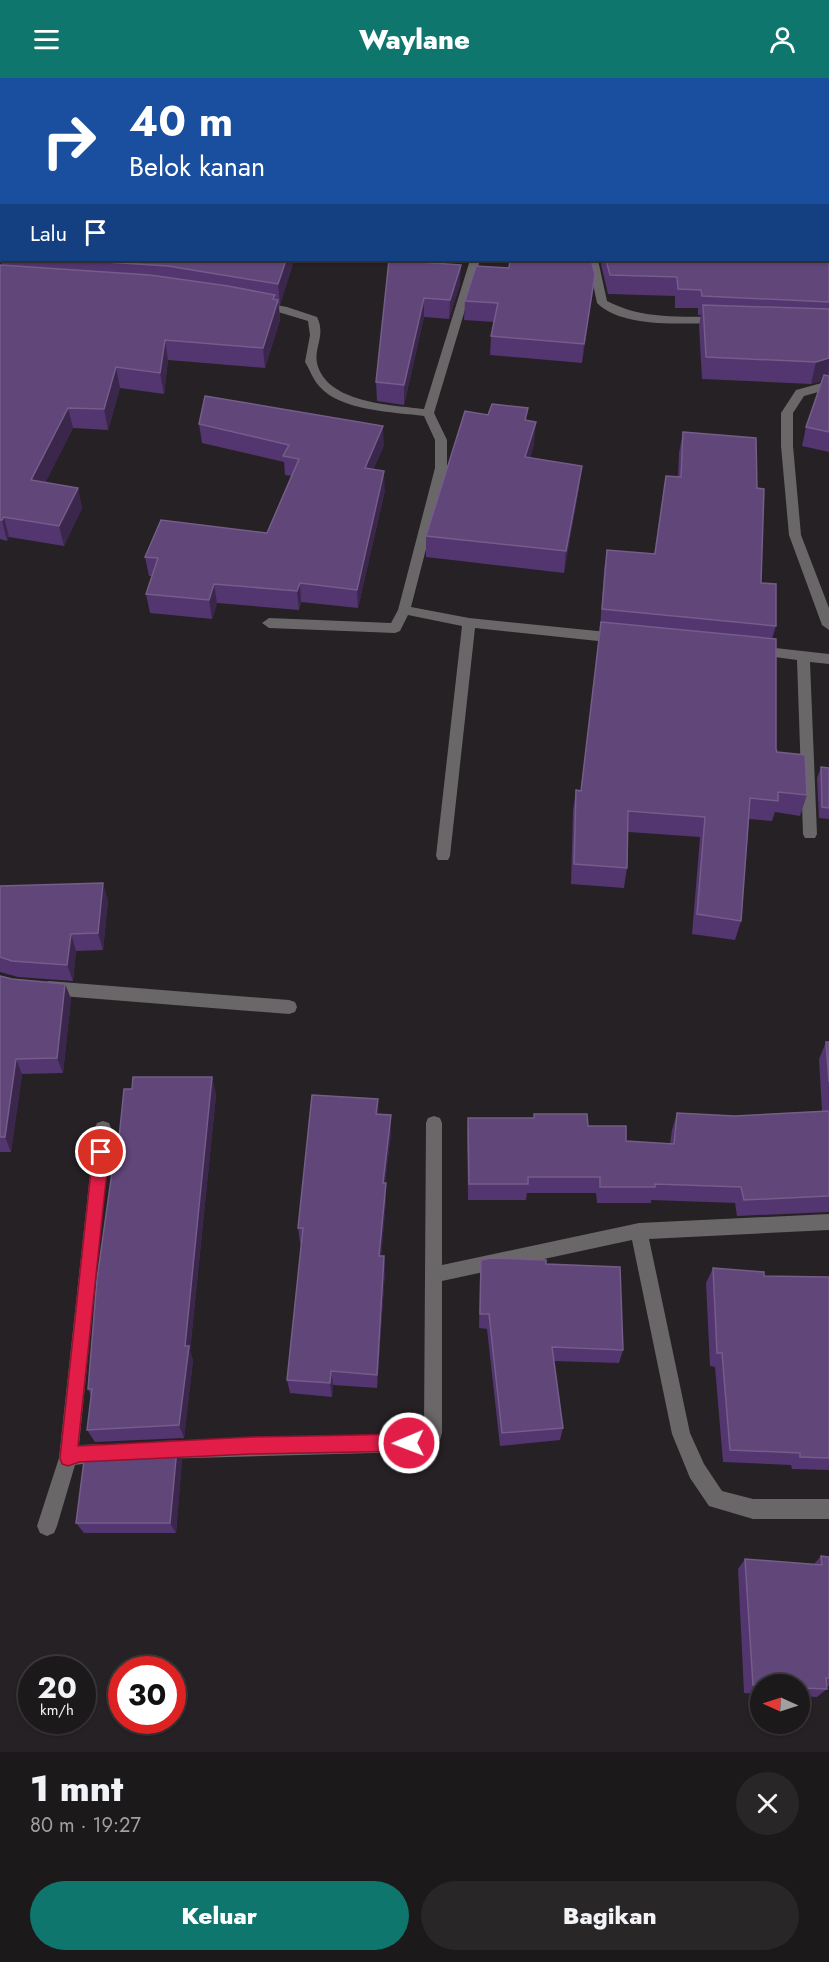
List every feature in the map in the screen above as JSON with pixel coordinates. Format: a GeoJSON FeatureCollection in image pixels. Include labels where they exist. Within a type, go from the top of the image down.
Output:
{"type":"FeatureCollection","features":[{"type":"Feature","properties":{"kind":"street"},"geometry":{"type":"LineString","coordinates":[[269,623],[395,628],[404,610],[441,468],[441,440],[428,412],[475,261]]}},
{"type":"Feature","properties":{"kind":"street"},"geometry":{"type":"LineString","coordinates":[[593,261],[602,303],[616,312],[641,318],[736,321]]}},
{"type":"Feature","properties":{"kind":"street"},"geometry":{"type":"LineString","coordinates":[[253,304],[283,309],[313,319],[316,335],[311,362],[325,386],[341,395],[370,405],[428,412]]}},
{"type":"Feature","properties":{"kind":"street"},"geometry":{"type":"LineString","coordinates":[[829,385],[800,393],[787,413],[787,446],[795,535],[829,625]]}},
{"type":"Feature","properties":{"kind":"street"},"geometry":{"type":"LineString","coordinates":[[404,610],[469,623],[630,639]]}},
{"type":"Feature","properties":{"kind":"street"},"geometry":{"type":"LineString","coordinates":[[443,856],[469,623]]}},
{"type":"Feature","properties":{"kind":"street"},"geometry":{"type":"LineString","coordinates":[[746,650],[829,659]]}},
{"type":"Feature","properties":{"kind":"street"},"geometry":{"type":"LineString","coordinates":[[803,656],[810,834]]}},
{"type":"Feature","properties":{"kind":"street"},"geometry":{"type":"LineString","coordinates":[[30,987],[289,1007]]}},
{"type":"Feature","properties":{"kind":"street"},"geometry":{"type":"LineString","coordinates":[[68,1458],[79,1454],[131,1451],[409,1443],[433,1433],[434,1124]]}},
{"type":"Feature","properties":{"kind":"street"},"geometry":{"type":"LineString","coordinates":[[46,1526],[68,1458],[104,1128]]}},
{"type":"Feature","properties":{"kind":"street"},"geometry":{"type":"LineString","coordinates":[[433,1275],[639,1231],[829,1222]]}},
{"type":"Feature","properties":{"kind":"street"},"geometry":{"type":"LineString","coordinates":[[639,1231],[681,1434],[698,1470],[716,1499],[753,1509],[829,1509]]}},
{"type":"Feature","properties":{"kind":"building"},"geometry":{"type":"Polygon","coordinates":[[[90,261],[286,261],[278,284],[168,266],[90,261]]]}},
{"type":"Feature","properties":{"kind":"building"},"geometry":{"type":"Polygon","coordinates":[[[389,261],[461,265],[450,300],[424,298],[404,385],[376,382],[389,261]]]}},
{"type":"Feature","properties":{"kind":"building"},"geometry":{"type":"Polygon","coordinates":[[[510,261],[591,261],[595,274],[584,344],[491,336],[498,303],[465,301],[476,266],[509,268],[510,261]]]}},
{"type":"Feature","properties":{"kind":"building"},"geometry":{"type":"Polygon","coordinates":[[[606,261],[829,261],[829,302],[702,296],[701,290],[678,289],[677,277],[610,275],[606,261]]]}},
{"type":"Feature","properties":{"kind":"building"},"geometry":{"type":"Polygon","coordinates":[[[0,265],[150,275],[275,295],[273,299],[278,300],[263,348],[165,340],[160,373],[116,367],[104,409],[68,408],[31,480],[78,488],[59,526],[4,517],[0,520],[0,265]]]}},
{"type":"Feature","properties":{"kind":"building"},"geometry":{"type":"Polygon","coordinates":[[[703,305],[829,309],[829,358],[816,362],[706,357],[703,305]]]}},
{"type":"Feature","properties":{"kind":"building"},"geometry":{"type":"Polygon","coordinates":[[[824,375],[829,376],[829,432],[806,427],[824,375]]]}},
{"type":"Feature","properties":{"kind":"building"},"geometry":{"type":"Polygon","coordinates":[[[205,396],[383,426],[365,468],[384,471],[357,590],[300,583],[297,591],[214,584],[209,600],[146,594],[158,558],[145,557],[161,520],[267,533],[299,459],[283,456],[289,445],[199,424],[205,396]]]}},
{"type":"Feature","properties":{"kind":"building"},"geometry":{"type":"Polygon","coordinates":[[[492,404],[528,408],[525,420],[536,422],[525,457],[582,466],[566,551],[426,536],[465,411],[488,415],[492,404]]]}},
{"type":"Feature","properties":{"kind":"building"},"geometry":{"type":"Polygon","coordinates":[[[683,432],[756,438],[757,488],[764,489],[761,583],[776,584],[776,626],[602,609],[607,550],[655,554],[666,476],[681,477],[683,432]]]}},
{"type":"Feature","properties":{"kind":"building"},"geometry":{"type":"Polygon","coordinates":[[[601,622],[776,639],[776,749],[777,752],[805,755],[807,795],[778,792],[778,801],[750,798],[741,921],[697,914],[705,817],[628,811],[627,868],[574,864],[576,790],[581,791],[601,622]]]}},
{"type":"Feature","properties":{"kind":"building"},"geometry":{"type":"Polygon","coordinates":[[[821,767],[829,768],[829,808],[822,807],[821,767]]]}},
{"type":"Feature","properties":{"kind":"building"},"geometry":{"type":"Polygon","coordinates":[[[103,883],[98,933],[71,934],[67,965],[12,961],[0,957],[0,886],[103,883]]]}},
{"type":"Feature","properties":{"kind":"building"},"geometry":{"type":"Polygon","coordinates":[[[0,976],[65,984],[57,1058],[16,1059],[5,1137],[0,1137],[0,976]]]}},
{"type":"Feature","properties":{"kind":"building"},"geometry":{"type":"Polygon","coordinates":[[[826,1042],[829,1042],[829,1082],[826,1042]]]}},
{"type":"Feature","properties":{"kind":"building"},"geometry":{"type":"Polygon","coordinates":[[[133,1077],[212,1077],[185,1346],[189,1346],[179,1425],[87,1430],[92,1389],[88,1389],[97,1279],[114,1158],[117,1158],[124,1089],[132,1089],[133,1077]]]}},
{"type":"Feature","properties":{"kind":"building"},"geometry":{"type":"Polygon","coordinates":[[[312,1095],[378,1099],[376,1114],[391,1115],[383,1183],[386,1183],[379,1256],[384,1256],[377,1375],[331,1371],[330,1383],[287,1380],[303,1228],[298,1228],[312,1095]]]}},
{"type":"Feature","properties":{"kind":"building"},"geometry":{"type":"Polygon","coordinates":[[[829,1111],[829,1196],[744,1200],[741,1187],[655,1184],[655,1187],[600,1187],[600,1177],[528,1177],[528,1184],[469,1184],[468,1118],[534,1118],[534,1114],[587,1114],[588,1126],[626,1126],[626,1141],[674,1144],[677,1113],[735,1116],[829,1111]]]}},
{"type":"Feature","properties":{"kind":"building"},"geometry":{"type":"Polygon","coordinates":[[[491,1258],[546,1260],[546,1264],[620,1267],[623,1350],[552,1347],[563,1428],[502,1433],[489,1314],[480,1314],[481,1260],[491,1258]]]}},
{"type":"Feature","properties":{"kind":"building"},"geometry":{"type":"Polygon","coordinates":[[[713,1268],[764,1272],[764,1276],[829,1277],[829,1458],[800,1457],[800,1453],[730,1450],[722,1353],[717,1353],[713,1268]]]}},
{"type":"Feature","properties":{"kind":"building"},"geometry":{"type":"Polygon","coordinates":[[[177,1448],[170,1523],[76,1523],[85,1453],[177,1448]]]}},
{"type":"Feature","properties":{"kind":"building"},"geometry":{"type":"Polygon","coordinates":[[[821,1556],[829,1557],[829,1678],[826,1678],[827,1689],[810,1688],[810,1674],[752,1674],[745,1559],[822,1565],[821,1556]]]}},
{"type":"Feature","properties":{"kind":"route"},"geometry":{"type":"LineString","coordinates":[[101,1152],[68,1458],[79,1454],[251,1446],[409,1443]]}}]}
